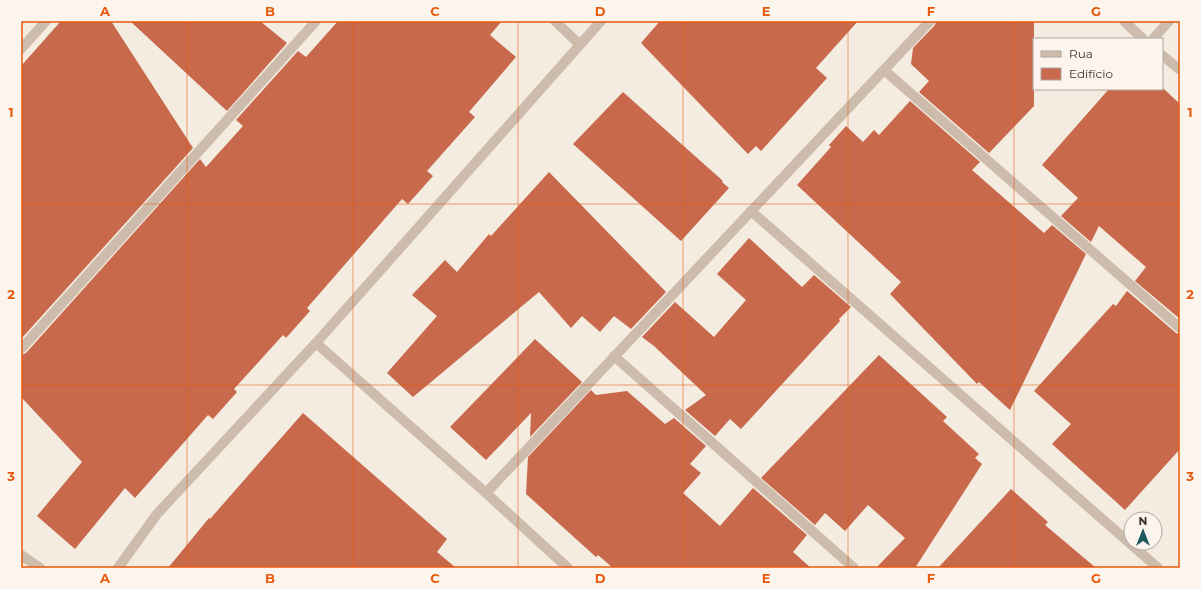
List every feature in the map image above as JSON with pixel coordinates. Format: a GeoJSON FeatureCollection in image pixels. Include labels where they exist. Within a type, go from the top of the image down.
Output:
{"type":"FeatureCollection","features":[{"type":"Feature","properties":{"kind":"street"},"geometry":{"type":"LineString","coordinates":[[21,49],[46,21]]}},
{"type":"Feature","properties":{"kind":"street"},"geometry":{"type":"LineString","coordinates":[[21,349],[316,21]]}},
{"type":"Feature","properties":{"kind":"street"},"geometry":{"type":"LineString","coordinates":[[555,21],[579,44]]}},
{"type":"Feature","properties":{"kind":"street"},"geometry":{"type":"LineString","coordinates":[[118,568],[157,514],[316,343],[579,44],[601,21]]}},
{"type":"Feature","properties":{"kind":"street"},"geometry":{"type":"LineString","coordinates":[[486,493],[930,21]]}},
{"type":"Feature","properties":{"kind":"street"},"geometry":{"type":"LineString","coordinates":[[1124,21],[1142,38]]}},
{"type":"Feature","properties":{"kind":"street"},"geometry":{"type":"LineString","coordinates":[[1154,38],[1170,21]]}},
{"type":"Feature","properties":{"kind":"street"},"geometry":{"type":"LineString","coordinates":[[1163,56],[1180,70]]}},
{"type":"Feature","properties":{"kind":"street"},"geometry":{"type":"LineString","coordinates":[[884,70],[1180,328]]}},
{"type":"Feature","properties":{"kind":"street"},"geometry":{"type":"LineString","coordinates":[[751,211],[1158,568]]}},
{"type":"Feature","properties":{"kind":"street"},"geometry":{"type":"LineString","coordinates":[[316,343],[486,493],[568,568]]}},
{"type":"Feature","properties":{"kind":"street"},"geometry":{"type":"LineString","coordinates":[[614,356],[854,568]]}},
{"type":"Feature","properties":{"kind":"street"},"geometry":{"type":"LineString","coordinates":[[21,555],[40,568]]}},
{"type":"Feature","properties":{"kind":"building"},"geometry":{"type":"Polygon","coordinates":[[[61,21],[111,21],[193,148],[21,339],[21,66],[61,21]]]}},
{"type":"Feature","properties":{"kind":"building"},"geometry":{"type":"Polygon","coordinates":[[[130,21],[260,21],[287,43],[227,111],[130,21]]]}},
{"type":"Feature","properties":{"kind":"building"},"geometry":{"type":"Polygon","coordinates":[[[338,21],[502,21],[490,35],[516,57],[469,112],[475,117],[427,171],[433,176],[408,204],[402,199],[307,308],[310,311],[286,338],[283,335],[234,389],[237,392],[213,419],[208,415],[135,498],[125,488],[75,549],[37,516],[82,462],[21,397],[21,355],[26,353],[200,159],[206,167],[243,126],[236,120],[298,51],[306,57],[338,21]]]}},
{"type":"Feature","properties":{"kind":"building"},"geometry":{"type":"Polygon","coordinates":[[[660,21],[858,21],[816,68],[827,78],[761,151],[756,146],[748,154],[641,43],[660,21]]]}},
{"type":"Feature","properties":{"kind":"building"},"geometry":{"type":"Polygon","coordinates":[[[936,21],[1034,21],[1034,106],[989,153],[919,92],[929,81],[911,64],[913,48],[935,25],[936,21]]]}},
{"type":"Feature","properties":{"kind":"building"},"geometry":{"type":"Polygon","coordinates":[[[1164,89],[1180,104],[1180,319],[1135,281],[1146,267],[1099,226],[1091,242],[1061,216],[1078,198],[1042,165],[1108,90],[1164,89]]]}},
{"type":"Feature","properties":{"kind":"building"},"geometry":{"type":"Polygon","coordinates":[[[623,92],[729,188],[681,241],[573,144],[623,92]]]}},
{"type":"Feature","properties":{"kind":"building"},"geometry":{"type":"Polygon","coordinates":[[[910,101],[980,162],[972,170],[1044,233],[1052,225],[1086,254],[1010,410],[979,382],[977,384],[890,294],[901,282],[797,185],[831,147],[829,145],[846,126],[863,142],[874,130],[879,135],[910,101]]]}},
{"type":"Feature","properties":{"kind":"building"},"geometry":{"type":"Polygon","coordinates":[[[549,172],[666,292],[631,329],[614,316],[600,332],[582,316],[571,328],[539,292],[413,397],[387,373],[437,316],[412,295],[445,260],[457,272],[489,234],[491,236],[549,172]]]}},
{"type":"Feature","properties":{"kind":"building"},"geometry":{"type":"Polygon","coordinates":[[[749,238],[802,287],[814,275],[851,307],[839,319],[840,321],[741,429],[730,419],[715,436],[685,410],[706,395],[654,346],[642,337],[675,302],[714,337],[746,300],[717,274],[749,238]]]}},
{"type":"Feature","properties":{"kind":"building"},"geometry":{"type":"Polygon","coordinates":[[[1127,291],[1176,333],[1180,334],[1180,449],[1125,510],[1052,444],[1071,424],[1034,391],[1113,304],[1116,306],[1127,291]]]}},
{"type":"Feature","properties":{"kind":"building"},"geometry":{"type":"Polygon","coordinates":[[[535,339],[582,382],[530,437],[531,413],[486,460],[450,427],[535,339]]]}},
{"type":"Feature","properties":{"kind":"building"},"geometry":{"type":"Polygon","coordinates":[[[879,355],[947,417],[943,421],[979,454],[975,458],[982,464],[915,568],[876,568],[905,538],[868,505],[845,531],[825,513],[815,525],[761,478],[879,355]]]}},
{"type":"Feature","properties":{"kind":"building"},"geometry":{"type":"Polygon","coordinates":[[[591,390],[596,395],[627,391],[665,424],[674,418],[706,446],[690,464],[701,473],[683,493],[720,526],[753,488],[807,535],[793,552],[811,568],[613,568],[598,555],[596,557],[526,494],[528,457],[591,390]]]}},
{"type":"Feature","properties":{"kind":"building"},"geometry":{"type":"Polygon","coordinates":[[[303,413],[447,539],[437,552],[456,568],[168,568],[209,518],[210,519],[303,413]]]}},
{"type":"Feature","properties":{"kind":"building"},"geometry":{"type":"Polygon","coordinates":[[[1011,489],[1048,522],[1045,525],[1096,568],[938,568],[1011,489]]]}}]}
